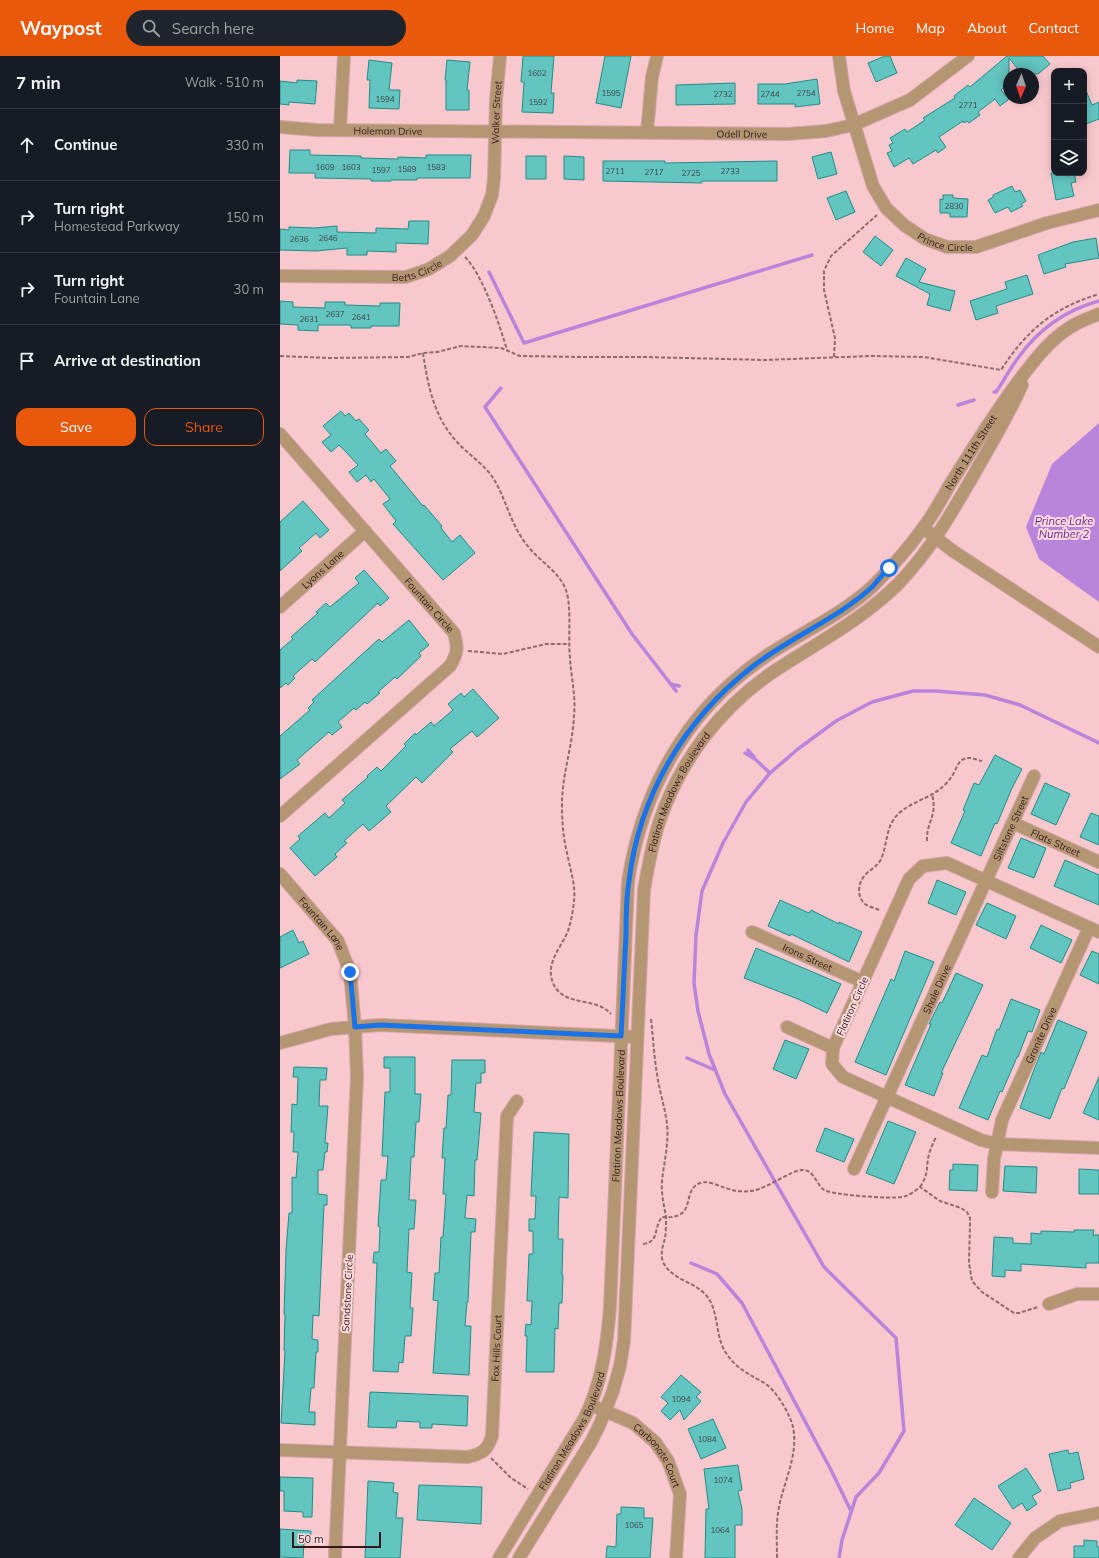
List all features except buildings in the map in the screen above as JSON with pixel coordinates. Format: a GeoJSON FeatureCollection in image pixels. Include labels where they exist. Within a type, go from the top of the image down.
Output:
{"type":"FeatureCollection","features":[{"type":"Feature","properties":{"kind":"street"},"geometry":{"type":"LineString","coordinates":[[340,129],[344,56]]}},
{"type":"Feature","properties":{"kind":"street","name":"Walker Street"},"geometry":{"type":"LineString","coordinates":[[494,169],[496,100],[500,56]]}},
{"type":"Feature","properties":{"kind":"street"},"geometry":{"type":"LineString","coordinates":[[647,132],[652,77],[656,56]]}},
{"type":"Feature","properties":{"kind":"street","name":"Prince Circle"},"geometry":{"type":"LineString","coordinates":[[839,56],[844,91],[853,125],[873,186],[886,208],[904,226],[925,239],[947,247],[976,248],[1047,223],[1099,210]]}},
{"type":"Feature","properties":{"kind":"street","name":"Odell Drive"},"geometry":{"type":"LineString","coordinates":[[495,131],[788,134],[826,131],[853,125],[910,100],[968,56]]}},
{"type":"Feature","properties":{"kind":"street","name":"Holeman Drive"},"geometry":{"type":"LineString","coordinates":[[280,127],[317,130],[495,131]]}},
{"type":"Feature","properties":{"kind":"street","name":"Betts Circle"},"geometry":{"type":"LineString","coordinates":[[280,276],[406,277],[429,269],[450,256],[472,235],[484,216],[492,195],[494,169]]}},
{"type":"Feature","properties":{"kind":"street","name":"North 111th Street"},"geometry":{"type":"LineString","coordinates":[[923,528],[1001,403],[1030,366],[1060,334],[1078,322],[1099,314]]}},
{"type":"Feature","properties":{"kind":"street","name":"North 111th Street"},"geometry":{"type":"LineString","coordinates":[[936,538],[954,510],[1011,409],[1030,366]]}},
{"type":"Feature","properties":{"kind":"street","name":"Fountain Circle"},"geometry":{"type":"LineString","coordinates":[[280,434],[454,633],[457,645],[456,657],[450,666],[280,816]]}},
{"type":"Feature","properties":{"kind":"street"},"geometry":{"type":"LineString","coordinates":[[923,528],[1014,592],[1099,647]]}},
{"type":"Feature","properties":{"kind":"street","name":"Flatiron Meadows Boulevard"},"geometry":{"type":"LineString","coordinates":[[499,1558],[568,1446],[591,1405],[601,1374],[608,1341],[627,899],[631,866],[638,835],[656,785],[670,759],[710,704],[738,678],[775,650],[844,608],[872,586],[923,528]]}},
{"type":"Feature","properties":{"kind":"street","name":"Lyons Lane"},"geometry":{"type":"LineString","coordinates":[[280,607],[365,531]]}},
{"type":"Feature","properties":{"kind":"street","name":"Flatiron Meadows Boulevard"},"geometry":{"type":"LineString","coordinates":[[519,1558],[591,1442],[606,1411],[616,1378],[624,1341],[644,890],[650,855],[668,798],[691,756],[725,712],[771,673],[871,608],[898,584],[936,538]]}},
{"type":"Feature","properties":{"kind":"street","name":"Siltstone Street"},"geometry":{"type":"LineString","coordinates":[[986,880],[1034,776]]}},
{"type":"Feature","properties":{"kind":"street","name":"Flats Street"},"geometry":{"type":"LineString","coordinates":[[1013,823],[1099,862]]}},
{"type":"Feature","properties":{"kind":"street","name":"Flatiron Circle"},"geometry":{"type":"LineString","coordinates":[[1094,930],[947,863],[923,866],[909,879],[833,1048],[832,1064],[843,1077],[981,1140],[997,1144],[1099,1148]]}},
{"type":"Feature","properties":{"kind":"street","name":"Fountain Lane"},"geometry":{"type":"LineString","coordinates":[[280,874],[338,940],[350,972],[355,1027]]}},
{"type":"Feature","properties":{"kind":"street","name":"Shale Drive"},"geometry":{"type":"LineString","coordinates":[[854,1169],[986,880]]}},
{"type":"Feature","properties":{"kind":"street","name":"Granite Drive"},"geometry":{"type":"LineString","coordinates":[[992,1192],[994,1159],[1002,1120],[1094,930]]}},
{"type":"Feature","properties":{"kind":"street","name":"Irons Street"},"geometry":{"type":"LineString","coordinates":[[752,932],[863,982]]}},
{"type":"Feature","properties":{"kind":"street"},"geometry":{"type":"LineString","coordinates":[[280,1043],[331,1029],[380,1025],[637,1037]]}},
{"type":"Feature","properties":{"kind":"street","name":"Sandstone Circle"},"geometry":{"type":"LineString","coordinates":[[335,1558],[357,1077],[355,1027]]}},
{"type":"Feature","properties":{"kind":"street"},"geometry":{"type":"LineString","coordinates":[[787,1027],[833,1048]]}},
{"type":"Feature","properties":{"kind":"street","name":"Fox Hills Court"},"geometry":{"type":"LineString","coordinates":[[484,1451],[488,1447],[492,1436],[507,1116],[517,1101]]}},
{"type":"Feature","properties":{"kind":"street"},"geometry":{"type":"LineString","coordinates":[[1049,1304],[1077,1294],[1099,1294]]}},
{"type":"Feature","properties":{"kind":"street","name":"Carbonate Court"},"geometry":{"type":"LineString","coordinates":[[591,1405],[633,1424],[655,1442],[668,1461],[680,1494],[676,1558]]}},
{"type":"Feature","properties":{"kind":"street"},"geometry":{"type":"LineString","coordinates":[[280,1450],[468,1457],[480,1454],[484,1451]]}},
{"type":"Feature","properties":{"kind":"street"},"geometry":{"type":"LineString","coordinates":[[1019,1558],[1035,1538],[1060,1521],[1099,1513]]}},
{"type":"Feature","properties":{"kind":"path"},"geometry":{"type":"LineString","coordinates":[[834,357],[835,338],[824,290],[824,271],[831,256],[879,213]]}},
{"type":"Feature","properties":{"kind":"path"},"geometry":{"type":"LineString","coordinates":[[467,259],[486,293],[501,328],[507,350]]}},
{"type":"Feature","properties":{"kind":"path"},"geometry":{"type":"LineString","coordinates":[[280,356],[408,357],[461,346],[494,347],[507,350],[520,356],[646,357],[711,360],[764,360],[871,356],[924,357],[1001,370],[1020,343],[1042,321],[1068,306],[1099,294]]}},
{"type":"Feature","properties":{"kind":"path"},"geometry":{"type":"LineString","coordinates":[[423,353],[428,386],[435,407],[444,423],[457,442],[490,474],[500,490],[516,530],[528,547],[556,574],[568,595],[569,644],[574,687],[574,714],[563,783],[562,827],[574,882],[575,899],[567,932],[551,963],[551,974],[554,984],[565,996],[578,1002],[599,1005],[606,1009],[612,1016]]}},
{"type":"Feature","properties":{"kind":"path"},"geometry":{"type":"LineString","coordinates":[[479,652],[503,654],[546,644],[569,644]]}},
{"type":"Feature","properties":{"kind":"path"},"geometry":{"type":"LineString","coordinates":[[879,910],[865,904],[858,891],[860,881],[865,874],[880,861],[885,849],[891,824],[897,815],[909,805],[932,794],[948,782],[959,762],[963,759],[968,758],[982,761]]}},
{"type":"Feature","properties":{"kind":"path"},"geometry":{"type":"LineString","coordinates":[[927,841],[928,827],[934,813],[935,805],[932,794]]}},
{"type":"Feature","properties":{"kind":"path"},"geometry":{"type":"LineString","coordinates":[[645,1018],[651,1019],[657,1074],[667,1123],[668,1146],[662,1182],[662,1200],[666,1217],[665,1237],[661,1251],[663,1261],[670,1273],[696,1286],[706,1295],[713,1306],[718,1336],[726,1353],[746,1374],[767,1385],[777,1396],[793,1426],[793,1458],[782,1493],[778,1513],[778,1558]]}},
{"type":"Feature","properties":{"kind":"path"},"geometry":{"type":"LineString","coordinates":[[643,1244],[651,1243],[654,1240],[656,1227],[662,1216],[672,1218],[679,1215],[686,1209],[690,1193],[694,1187],[700,1183],[712,1183],[738,1191],[751,1191],[768,1185],[801,1169],[809,1171],[824,1190],[839,1194],[889,1199],[904,1197],[920,1187],[926,1179],[930,1150],[936,1137]]}},
{"type":"Feature","properties":{"kind":"path"},"geometry":{"type":"LineString","coordinates":[[920,1187],[940,1201],[961,1208],[967,1212],[970,1218],[969,1263],[972,1281],[982,1292],[1014,1313],[1019,1313],[1049,1304]]}},
{"type":"Feature","properties":{"kind":"path"},"geometry":{"type":"LineString","coordinates":[[484,1451],[511,1478],[529,1489]]}},
{"type":"Feature","properties":{"kind":"water","name":"Prince Lake Number 2"},"geometry":{"type":"Polygon","coordinates":[[[1099,423],[1099,602],[1039,559],[1026,527],[1052,464],[1099,423]]]}},
{"type":"Feature","properties":{"kind":"waterway"},"geometry":{"type":"LineString","coordinates":[[489,272],[524,343],[812,255]]}},
{"type":"Feature","properties":{"kind":"waterway"},"geometry":{"type":"LineString","coordinates":[[994,392],[996,392],[1015,362],[1026,348],[1044,330],[1054,322],[1075,310],[1099,301]]}},
{"type":"Feature","properties":{"kind":"waterway"},"geometry":{"type":"LineString","coordinates":[[501,388],[485,407],[632,634],[676,691]]}},
{"type":"Feature","properties":{"kind":"waterway"},"geometry":{"type":"LineString","coordinates":[[958,405],[974,400]]}},
{"type":"Feature","properties":{"kind":"waterway"},"geometry":{"type":"LineString","coordinates":[[671,684],[679,686]]}},
{"type":"Feature","properties":{"kind":"waterway"},"geometry":{"type":"LineString","coordinates":[[770,773],[798,749],[836,721],[872,702],[913,691],[935,691],[985,695],[1020,705],[1099,743]]}},
{"type":"Feature","properties":{"kind":"waterway"},"geometry":{"type":"LineString","coordinates":[[748,750],[754,757]]}},
{"type":"Feature","properties":{"kind":"waterway"},"geometry":{"type":"LineString","coordinates":[[745,753],[755,759],[770,773],[746,802],[723,843],[702,891],[696,935],[694,983],[698,1011],[709,1054],[725,1094],[824,1267],[896,1338],[904,1431],[879,1473],[856,1497],[842,1540],[839,1558]]}},
{"type":"Feature","properties":{"kind":"waterway"},"geometry":{"type":"LineString","coordinates":[[687,1058],[715,1070]]}},
{"type":"Feature","properties":{"kind":"waterway"},"geometry":{"type":"LineString","coordinates":[[691,1263],[717,1274],[742,1303],[831,1470],[851,1511]]}},
{"type":"Feature","properties":{"kind":"route"},"geometry":{"type":"LineString","coordinates":[[350,972],[355,1027],[380,1025],[621,1036],[628,882],[634,850],[646,810],[656,785],[670,759],[710,704],[738,678],[775,650],[844,608],[872,586],[889,568]]}}]}
